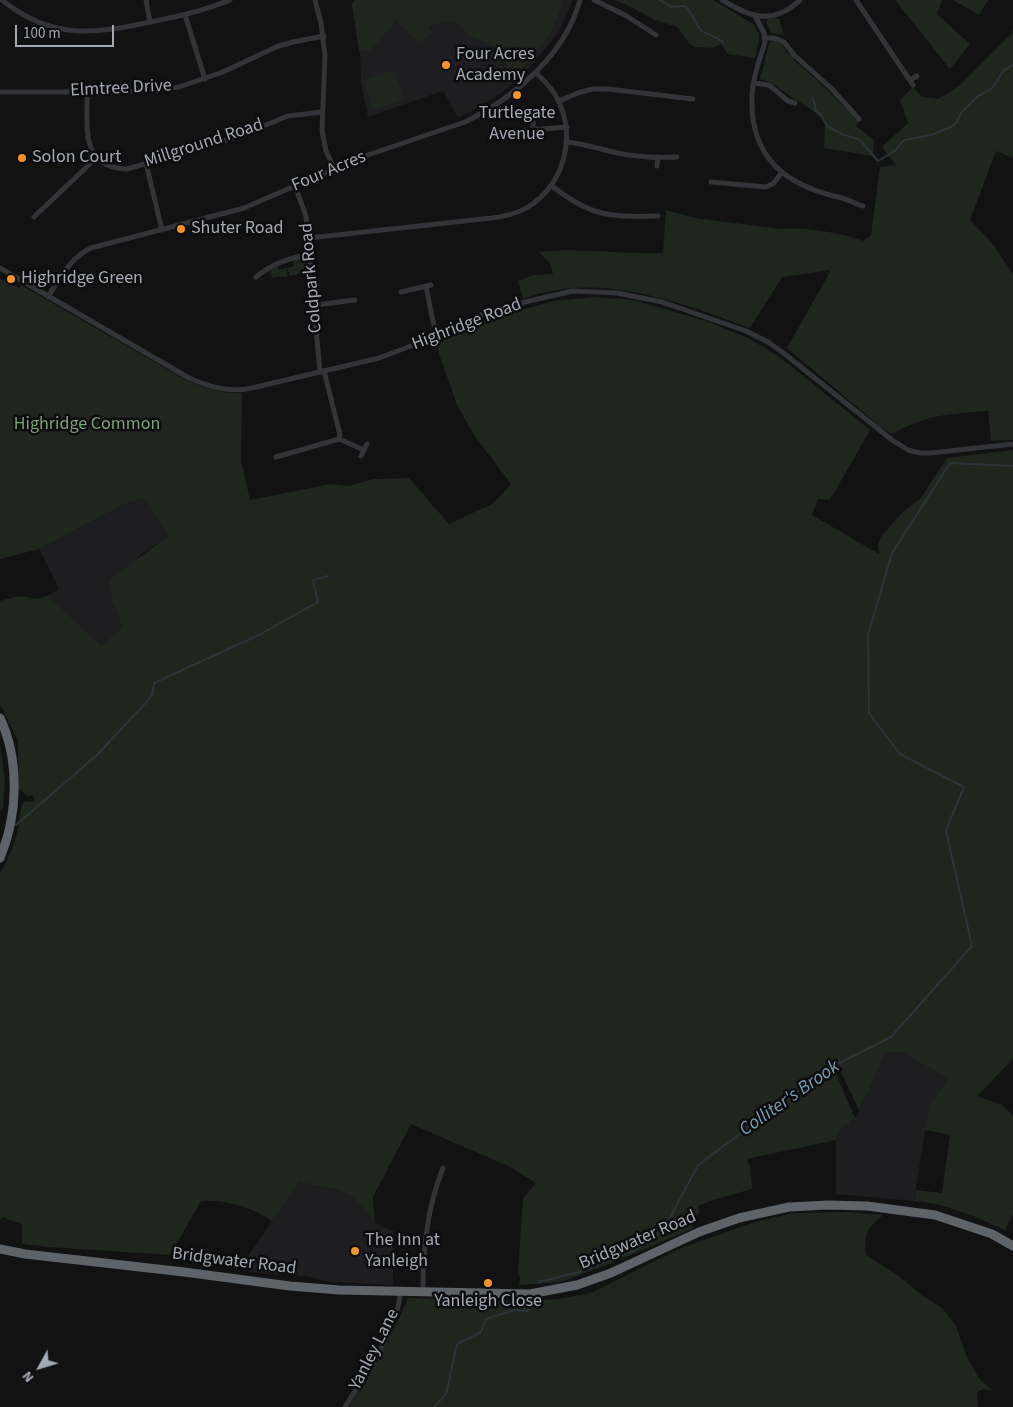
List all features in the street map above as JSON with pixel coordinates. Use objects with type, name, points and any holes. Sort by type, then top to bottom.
[{"type":"highway","points":[[0,718],[11,753],[14,781],[11,821],[0,858]]},
{"type":"highway","name":"Bridgwater Road","points":[[0,1249],[25,1254],[290,1286],[339,1290],[530,1294],[577,1285],[611,1273],[699,1232],[739,1218],[789,1207],[828,1204],[867,1206],[935,1215],[992,1234],[1013,1246]]},
{"type":"street","points":[[2,0],[22,15],[37,22],[72,31],[104,32],[185,15],[230,0]]},
{"type":"street","points":[[146,0],[150,22]]},
{"type":"street","points":[[315,0],[324,36],[326,72],[322,112],[323,141],[334,168]]},
{"type":"street","name":"Four Acres","points":[[48,297],[71,261],[86,250],[244,208],[359,158],[465,122],[501,102],[536,72],[557,46],[578,9],[580,0]]},
{"type":"street","points":[[594,0],[625,15],[656,35]]},
{"type":"street","points":[[722,0],[745,13],[755,16],[769,16],[781,13],[800,0]]},
{"type":"street","points":[[856,0],[912,82],[917,76]]},
{"type":"street","points":[[185,15],[205,79]]},
{"type":"street","points":[[755,16],[765,38],[752,98],[756,134],[763,152],[782,172],[813,190],[863,206]]},
{"type":"street","name":"Elmtree Drive","points":[[0,92],[156,90],[205,79],[276,47],[324,36]]},
{"type":"street","points":[[765,38],[774,38],[784,42],[794,55],[831,88],[860,119]]},
{"type":"street","points":[[309,238],[506,216],[529,206],[552,186],[562,165],[567,142],[567,127],[559,101],[536,72]]},
{"type":"street","points":[[754,83],[769,85],[785,100],[795,103]]},
{"type":"street","points":[[559,101],[592,89],[608,89],[693,99]]},
{"type":"street","points":[[34,217],[96,158],[88,141],[88,92]]},
{"type":"street","name":"Millground Road","points":[[96,158],[104,164],[119,169],[127,169],[234,138],[288,116],[322,112]]},
{"type":"street","points":[[533,114],[533,130]]},
{"type":"street","points":[[516,131],[567,127]]},
{"type":"street","points":[[567,142],[592,146],[616,153],[658,158],[677,157]]},
{"type":"street","points":[[658,158],[658,166]]},
{"type":"street","points":[[146,163],[162,230]]},
{"type":"street","points":[[711,182],[766,187],[774,183],[782,172]]},
{"type":"street","name":"Coldpark Road","points":[[295,186],[306,216],[322,371],[340,435],[339,439]]},
{"type":"street","points":[[552,186],[581,206],[603,214],[625,217],[658,216]]},
{"type":"street","points":[[256,277],[282,261],[310,255]]},
{"type":"street","name":"Highridge Road","points":[[0,268],[189,378],[214,387],[235,391],[379,358],[419,343],[483,314],[573,291],[626,295],[662,302],[746,331],[768,342],[825,385],[877,429],[908,450],[932,453],[1013,444]]},
{"type":"street","points":[[402,292],[429,286],[433,322],[438,334]]},
{"type":"street","points":[[314,306],[355,300]]},
{"type":"street","points":[[276,457],[339,439],[364,450]]},
{"type":"street","points":[[361,456],[367,444]]},
{"type":"street","points":[[423,1292],[424,1243],[435,1189],[443,1168]]},
{"type":"street","name":"Yanley Lane","points":[[345,1407],[392,1324],[400,1306],[400,1292]]},
{"type":"shaded area","name":"Four Acres Academy","points":[[355,0],[573,0],[559,32],[526,72],[500,94],[458,118],[443,91],[368,117],[361,82],[360,53],[352,4]]},
{"type":"shaded area","points":[[145,498],[168,536],[140,555],[113,603],[122,627],[101,646],[48,595],[59,589],[39,549],[127,503]]},
{"type":"shaded area","points":[[884,1052],[903,1052],[948,1078],[929,1106],[914,1201],[836,1194],[836,1140],[838,1132],[843,1125],[854,1120],[875,1078]]},
{"type":"shaded area","points":[[299,1182],[338,1190],[354,1198],[375,1223],[393,1231],[393,1285],[329,1282],[305,1276],[249,1272],[241,1266]]},
{"type":"green space","points":[[355,0],[563,0],[560,11],[544,42],[514,76],[498,51],[491,44],[469,36],[457,22],[442,22],[431,26],[428,28],[432,32],[419,43],[396,20],[369,51],[359,51],[352,4]]},
{"type":"green space","points":[[614,0],[713,0],[753,24],[759,34],[755,58],[728,54],[721,44],[712,48],[695,47],[689,43],[677,27],[655,20]]},
{"type":"green space","points":[[895,0],[942,0],[937,14],[970,44],[950,69]]},
{"type":"green space","points":[[953,0],[988,0],[979,15]]},
{"type":"green space","points":[[777,18],[784,35],[771,33],[766,22],[768,19]]},
{"type":"green space","points":[[1013,27],[1013,158],[996,151],[970,220],[992,243],[1013,274],[1013,440],[991,441],[988,411],[939,416],[916,422],[892,434],[882,428],[787,348],[831,270],[782,277],[750,328],[667,300],[609,289],[580,288],[551,291],[523,299],[518,281],[533,275],[553,274],[550,263],[539,252],[569,250],[663,253],[666,210],[695,218],[782,229],[823,231],[862,241],[871,235],[880,167],[896,165],[882,147],[908,123],[900,100],[913,87],[922,97],[938,99],[959,86],[1012,33]]},
{"type":"green space","points":[[773,40],[781,43],[788,54],[791,54],[795,61],[859,122],[855,125],[874,140],[873,156],[824,148],[825,122],[813,111],[776,86],[760,79],[769,44]]},
{"type":"green space","points":[[394,70],[404,99],[374,110],[363,81]]},
{"type":"green space","points":[[304,258],[306,260],[307,272],[290,276],[287,268],[294,266],[293,260]]},
{"type":"green space","points":[[277,266],[279,270],[286,268],[288,276],[272,278],[270,271]]},
{"type":"green space","name":"Highridge Common","points":[[0,279],[19,288],[21,285],[186,380],[213,390],[227,393],[242,393],[241,460],[250,500],[331,484],[348,486],[374,479],[409,478],[449,524],[494,503],[511,484],[474,435],[457,405],[435,342],[485,320],[554,301],[594,297],[633,300],[706,321],[748,338],[781,358],[870,430],[830,500],[818,499],[812,515],[879,554],[878,544],[882,535],[904,511],[920,499],[947,458],[1013,450],[1013,1059],[977,1096],[1002,1105],[1013,1115],[1013,1214],[1005,1230],[949,1208],[914,1201],[916,1190],[942,1193],[950,1135],[925,1130],[929,1106],[948,1078],[903,1052],[885,1052],[875,1078],[859,1110],[838,1066],[833,1067],[855,1118],[839,1130],[836,1140],[747,1159],[750,1166],[752,1189],[698,1206],[699,1212],[692,1229],[617,1261],[561,1282],[519,1285],[520,1278],[518,1273],[523,1198],[536,1183],[508,1166],[411,1124],[373,1197],[375,1223],[354,1198],[338,1190],[299,1182],[272,1221],[238,1205],[220,1201],[201,1201],[170,1255],[22,1244],[22,1224],[2,1217],[0,1220],[0,874],[15,841],[22,805],[24,802],[35,801],[33,795],[27,796],[19,789],[18,741],[0,704],[0,601],[18,596],[38,599],[48,595],[101,646],[122,627],[113,603],[109,580],[168,536],[145,498],[127,503],[39,549],[0,559]]},
{"type":"green space","points":[[0,745],[5,780],[3,808],[0,811]]},
{"type":"green space","points":[[848,1212],[883,1215],[873,1224],[866,1236],[866,1255],[899,1276],[923,1296],[942,1308],[955,1324],[967,1357],[980,1380],[994,1391],[983,1389],[977,1392],[978,1407],[349,1407],[388,1340],[408,1298],[527,1301],[557,1299],[591,1293],[681,1248],[755,1222],[793,1213]]},
{"type":"waterway","points":[[660,0],[671,7],[685,6],[701,30],[723,42]]},
{"type":"waterway","points":[[813,98],[816,111],[821,115],[827,126],[842,134],[860,140],[878,161],[896,150],[905,140],[931,135],[951,127],[957,122],[961,113],[977,97],[992,88],[1004,70],[1013,65]]},
{"type":"waterway","name":"Colliter's Brook","points":[[539,1282],[579,1272],[635,1250],[663,1231],[698,1165],[829,1068],[891,1037],[972,946],[946,830],[964,787],[900,754],[869,713],[868,635],[892,553],[950,463],[1013,466]]},
{"type":"waterway","points":[[16,825],[98,754],[152,696],[154,683],[259,635],[318,602],[313,580],[328,576]]},
{"type":"waterway","name":"Colliter's Brook","points":[[434,1407],[446,1394],[457,1344],[481,1332],[486,1319],[514,1310],[527,1311],[536,1304]]},
{"type":"place","name":"Four Acres Academy","points":[[446,65]]},
{"type":"place","name":"Turtlegate Avenue","points":[[517,95]]},
{"type":"place","name":"Solon Court","points":[[22,158]]},
{"type":"place","name":"Shuter Road","points":[[181,229]]},
{"type":"place","name":"Highridge Green","points":[[11,279]]},
{"type":"place","name":"The Inn at Yanleigh","points":[[355,1251]]},
{"type":"place","name":"Yanleigh Close","points":[[488,1283]]}]
